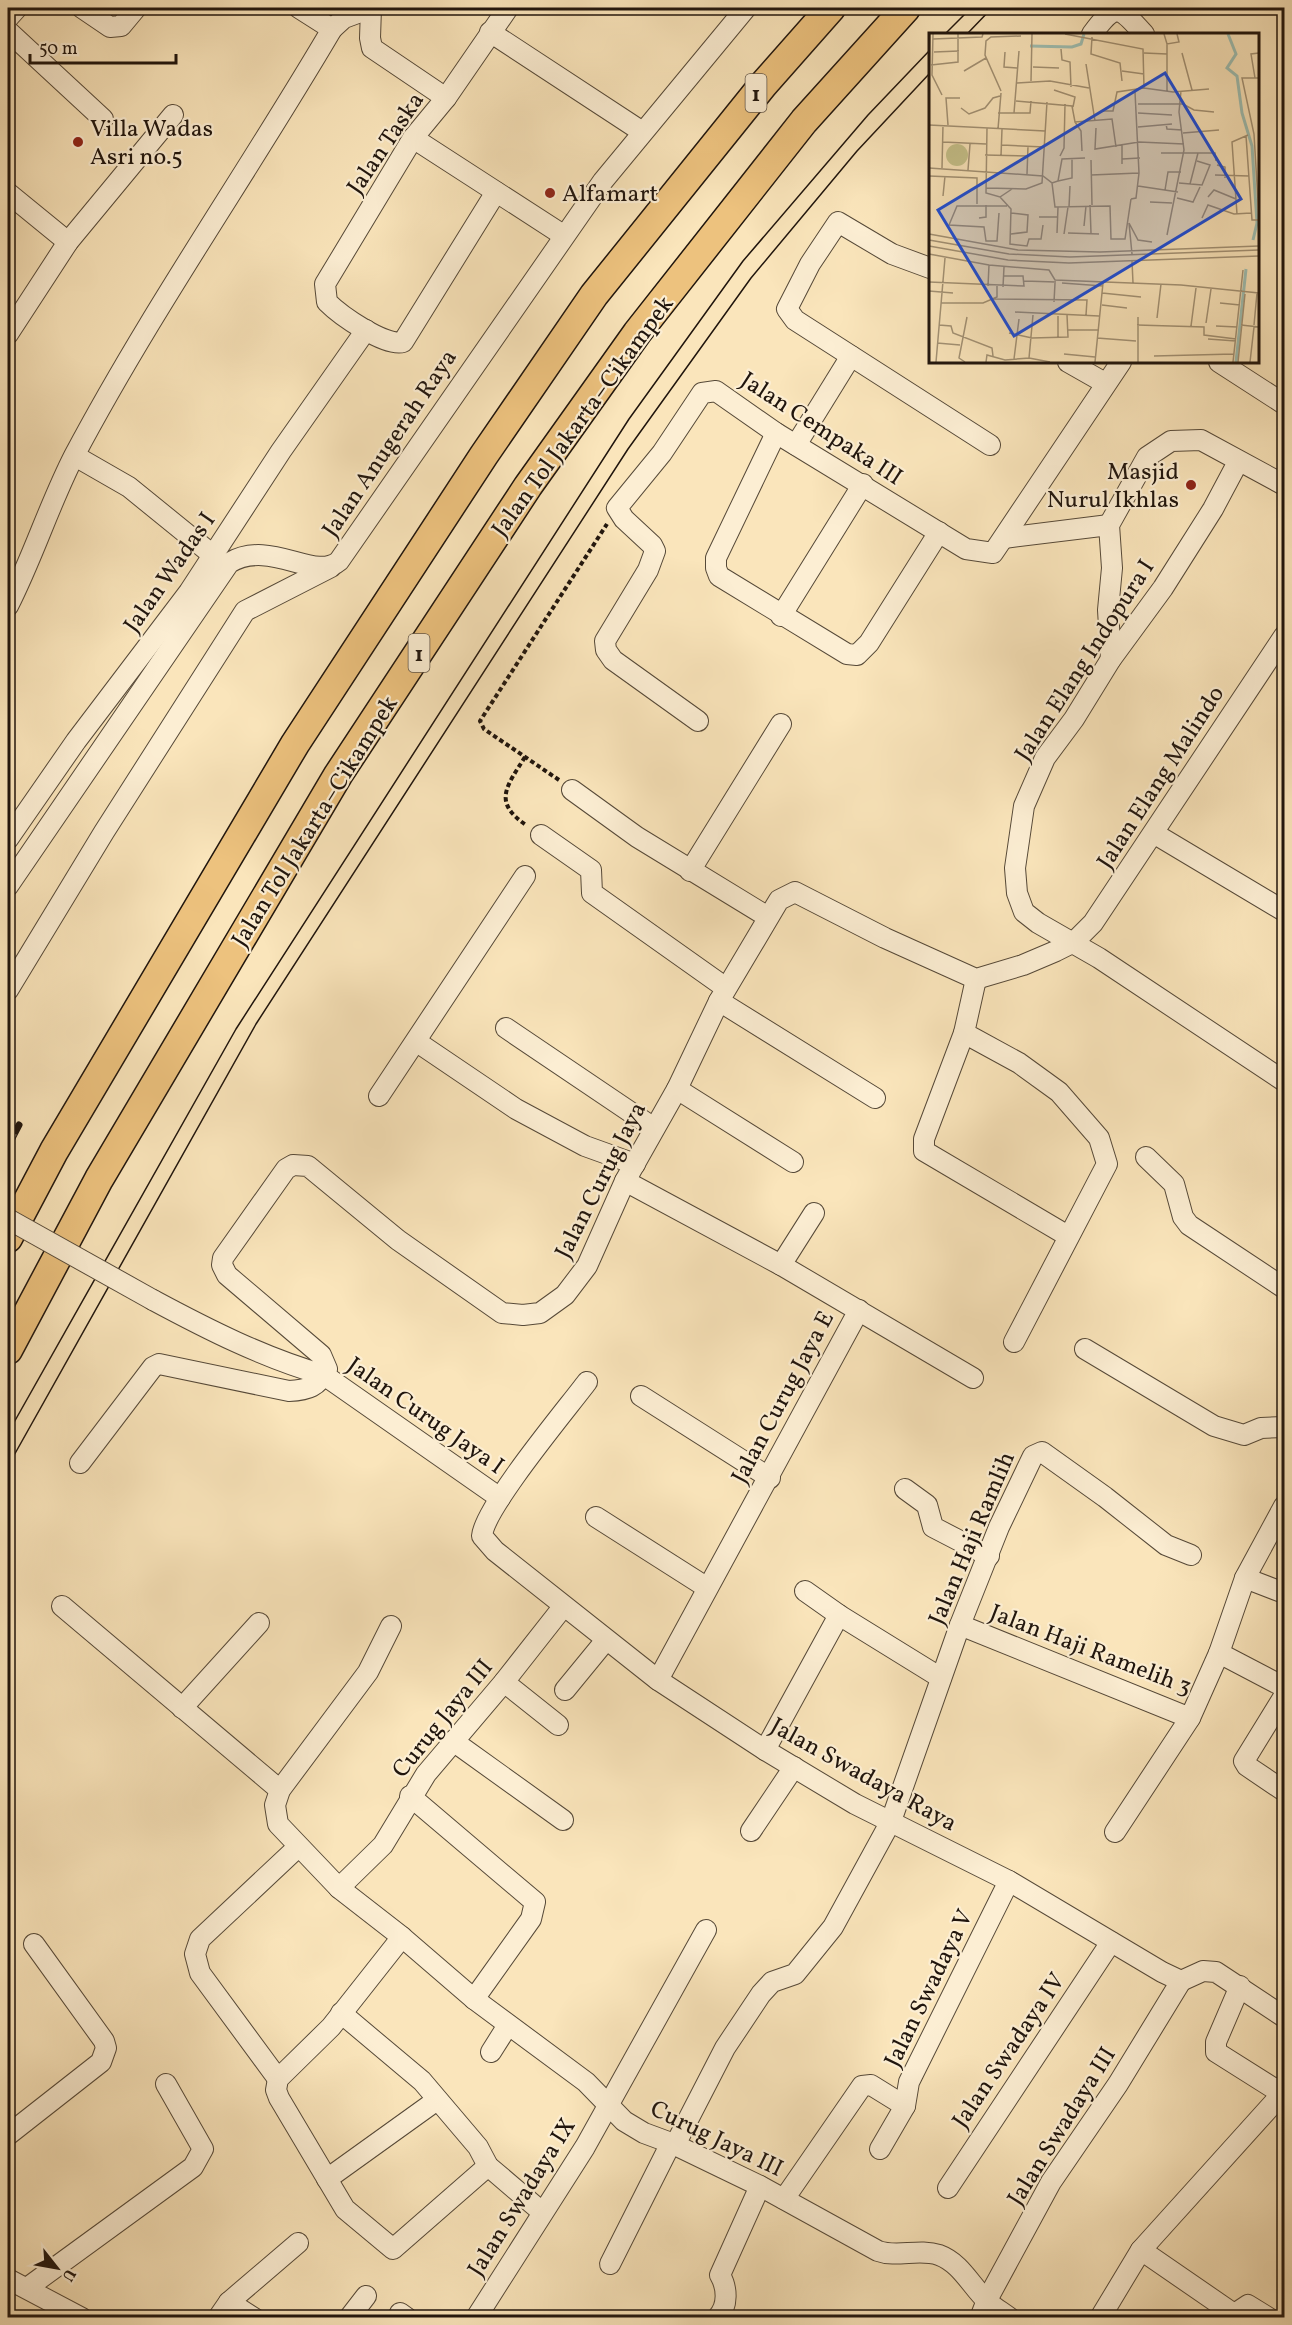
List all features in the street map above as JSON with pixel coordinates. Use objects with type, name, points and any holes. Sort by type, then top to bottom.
[{"type":"highway","name":"1","points":[[8,1238],[54,1151],[295,744],[484,455],[594,295],[763,85],[831,8]]},
{"type":"highway","name":"Jalan Tol Jakarta–Cikampek","points":[[8,1350],[99,1179],[338,775],[528,486],[637,333],[804,121],[906,8]]},
{"type":"street","points":[[8,18],[17,8]]},
{"type":"street","points":[[82,8],[110,27],[121,26],[136,8]]},
{"type":"street","points":[[299,8],[342,18],[371,8],[372,48],[446,98]]},
{"type":"street","name":"Jalan Taska","points":[[366,330],[327,302],[325,284],[413,138],[446,98],[508,8]]},
{"type":"street","name":"Jalan Anugerah Raya","points":[[8,886],[229,563],[241,555],[256,553],[288,559],[321,569],[331,567],[339,561],[563,236],[641,131],[746,8]]},
{"type":"street","points":[[1093,33],[1110,12],[1116,10],[1124,11],[1143,33]]},
{"type":"street","points":[[8,606],[30,563],[75,456],[132,354],[342,18]]},
{"type":"street","points":[[8,31],[103,119]]},
{"type":"street","points":[[490,32],[641,131]]},
{"type":"street","points":[[8,334],[68,242],[173,115]]},
{"type":"street","points":[[413,138],[563,236]]},
{"type":"street","points":[[366,330],[396,343],[407,339],[496,192]]},
{"type":"street","points":[[8,193],[68,242]]},
{"type":"street","points":[[929,268],[892,254],[838,222],[810,264],[787,309],[795,320],[990,445]]},
{"type":"street","name":"Jalan Wadas I","points":[[8,839],[214,556],[281,451],[366,330]]},
{"type":"street","points":[[796,445],[851,356]]},
{"type":"street","points":[[1070,363],[1105,383]]},
{"type":"street","points":[[1004,538],[1120,363]]},
{"type":"street","points":[[1221,363],[1284,404]]},
{"type":"street","name":"Jalan Cempaka III","points":[[617,508],[662,453],[699,396],[707,391],[716,391],[776,433],[966,549],[980,553],[993,553],[1004,538],[1109,525]]},
{"type":"street","points":[[776,433],[716,558],[716,568],[719,576],[781,616],[847,654],[857,655],[869,644],[939,532]]},
{"type":"street","points":[[1111,659],[1108,610],[1112,568],[1109,525],[1147,457],[1171,441],[1201,440],[1284,485]]},
{"type":"street","points":[[75,456],[129,487],[214,556]]},
{"type":"street","name":"Jalan Elang Indopura I","points":[[1238,462],[1213,509],[1163,588],[1111,659],[1074,719],[1045,758],[1024,806],[1015,868],[1020,904],[1038,923],[1074,942],[1284,1081]]},
{"type":"street","points":[[781,616],[862,484]]},
{"type":"street","points":[[617,508],[624,519],[652,545],[655,551],[648,570],[605,641],[606,650],[614,660],[698,721]]},
{"type":"street","points":[[8,990],[104,832],[245,611],[331,567]]},
{"type":"street","name":"Jalan Elang Malindo","points":[[1074,942],[1093,923],[1155,834],[1214,739],[1284,636]]},
{"type":"street","points":[[690,871],[781,724]]},
{"type":"street","points":[[572,790],[637,837],[768,917]]},
{"type":"street","points":[[1155,834],[1284,911]]},
{"type":"street","points":[[541,835],[591,870],[592,893],[723,995],[875,1098]]},
{"type":"street","points":[[379,1096],[417,1042],[525,876]]},
{"type":"street","name":"Jalan Curug Jaya","points":[[324,1375],[327,1369],[321,1355],[227,1275],[222,1265],[223,1257],[286,1169],[293,1165],[308,1166],[398,1240],[502,1313],[524,1315],[540,1313],[565,1295],[582,1273],[630,1172],[677,1089],[723,995],[779,900],[795,892],[885,938],[976,979]]},
{"type":"street","points":[[1068,1236],[924,1151],[924,1139],[964,1033],[976,979],[1023,965],[1074,942]]},
{"type":"street","points":[[506,1028],[654,1128]]},
{"type":"street","points":[[964,1033],[1019,1063],[1059,1092],[1099,1138],[1107,1164],[1014,1342]]},
{"type":"street","name":"Jalan Curug Jaya E","points":[[417,1042],[516,1109],[630,1172],[859,1310],[770,1478],[706,1587],[658,1680]]},
{"type":"street","points":[[677,1089],[793,1162]]},
{"type":"street","points":[[1146,1157],[1174,1184],[1183,1217],[1189,1225],[1284,1288]]},
{"type":"street","points":[[781,1265],[814,1213]]},
{"type":"street","name":"Jalan Curug Jaya I","points":[[8,1220],[206,1329],[296,1367],[324,1375],[500,1498]]},
{"type":"street","points":[[859,1310],[973,1378]]},
{"type":"street","points":[[1085,1349],[1214,1426],[1244,1435],[1261,1428],[1284,1427]]},
{"type":"street","points":[[80,1463],[153,1367],[159,1364],[289,1391],[305,1390],[317,1385],[324,1375]]},
{"type":"street","points":[[500,1498],[587,1382]]},
{"type":"street","points":[[641,1396],[770,1478]]},
{"type":"street","name":"Jalan Haji Ramlih","points":[[610,2264],[725,2048],[760,1994],[772,1982],[795,1974],[833,1927],[891,1821],[960,1625],[999,1527],[1037,1452],[1042,1452],[1105,1497],[1166,1545],[1191,1555]]},
{"type":"street","points":[[905,1490],[927,1505],[933,1527],[989,1556]]},
{"type":"street","name":"Jalan Swadaya Raya","points":[[500,1498],[482,1536],[495,1551],[658,1680],[765,1750],[855,1804],[1009,1881],[1181,1981]]},
{"type":"street","name":"Jalan Haji Ramelih 3","points":[[960,1625],[1190,1718],[1219,1653],[1245,1578],[1284,1506]]},
{"type":"street","points":[[596,1518],[706,1587]]},
{"type":"street","points":[[1245,1578],[1284,1593]]},
{"type":"street","points":[[805,1591],[838,1615],[941,1678]]},
{"type":"street","points":[[62,1606],[280,1790],[368,1672],[391,1626]]},
{"type":"street","name":"Curug Jaya III","points":[[339,1888],[383,1845],[410,1796],[563,1607]]},
{"type":"street","points":[[765,1750],[838,1615]]},
{"type":"street","points":[[182,1708],[259,1623]]},
{"type":"street","points":[[565,1690],[606,1640]]},
{"type":"street","points":[[1219,1653],[1284,1687]]},
{"type":"street","points":[[504,1682],[558,1725]]},
{"type":"street","points":[[1284,1696],[1244,1761],[1247,1766],[1284,1791]]},
{"type":"street","points":[[1115,1832],[1190,1718]]},
{"type":"street","points":[[453,1741],[563,1820]]},
{"type":"street","points":[[751,1831],[794,1767]]},
{"type":"street","name":"Curug Jaya III","points":[[280,1790],[274,1805],[275,1815],[282,1829],[339,1888],[402,1937],[474,1999],[586,2082],[624,2121],[644,2133],[673,2144],[760,2186],[887,2254],[922,2252],[939,2255],[964,2273],[983,2309],[1010,2318]]},
{"type":"street","points":[[410,1796],[535,1902],[531,1919],[474,1999]]},
{"type":"street","points":[[278,2079],[200,1973],[195,1954],[200,1939],[298,1847]]},
{"type":"street","name":"Jalan Swadaya V","points":[[880,2149],[905,2106],[909,2082],[1009,1881]]},
{"type":"street","name":"Jalan Swadaya IX","points":[[476,2318],[585,2147],[706,1930]]},
{"type":"street","points":[[402,1937],[331,2028],[278,2079],[276,2090],[279,2098],[345,2210],[393,2249],[488,2166]]},
{"type":"street","name":"Jalan Swadaya IV","points":[[948,2188],[1111,1942]]},
{"type":"street","points":[[8,2135],[101,2062],[106,2048],[104,2041],[34,1944]]},
{"type":"street","points":[[1181,1981],[1209,1970],[1240,1986],[1284,2017]]},
{"type":"street","name":"Jalan Swadaya III","points":[[983,2309],[1051,2182],[1118,2084],[1181,1981]]},
{"type":"street","points":[[1100,2318],[1141,2250],[1282,2094],[1216,2052],[1216,2042],[1240,1986]]},
{"type":"street","points":[[341,2013],[422,2081],[478,2147],[488,2166],[542,2212]]},
{"type":"street","points":[[491,2052],[508,2025]]},
{"type":"street","points":[[27,2288],[193,2167],[203,2148],[166,2084]]},
{"type":"street","points":[[784,2199],[862,2086],[871,2085],[905,2106]]},
{"type":"street","points":[[327,2179],[436,2100]]},
{"type":"street","points":[[717,2318],[725,2301],[725,2284],[720,2275],[760,2186]]},
{"type":"street","points":[[224,2310],[298,2243]]},
{"type":"street","points":[[1141,2250],[1231,2312],[1236,2313],[1248,2306],[1269,2318]]},
{"type":"street","points":[[8,2279],[82,2318]]},
{"type":"street","points":[[349,2318],[366,2296]]},
{"type":"street","points":[[224,2310],[254,2318]]},
{"type":"path","points":[[572,790],[484,729],[480,721],[617,508]]},
{"type":"path","points":[[525,757],[506,792],[504,802],[512,815],[541,835]]},
{"type":"tram line","points":[[946,33],[971,8]]},
{"type":"tram line","points":[[968,33],[992,8]]},
{"type":"tram line","points":[[8,1433],[236,1029],[629,419],[743,261],[868,115],[929,51]]},
{"type":"tram line","points":[[8,1466],[256,1024],[628,449],[751,278],[857,151],[929,74]]},
{"type":"railway","points":[[8,1146],[19,1125]]},
{"type":"place","name":"Villa Wadas Asri no.5","points":[[78,142]]},
{"type":"place","name":"Alfamart","points":[[550,193]]},
{"type":"place","name":"Masjid Nurul Ikhlas","points":[[1191,485]]}]
